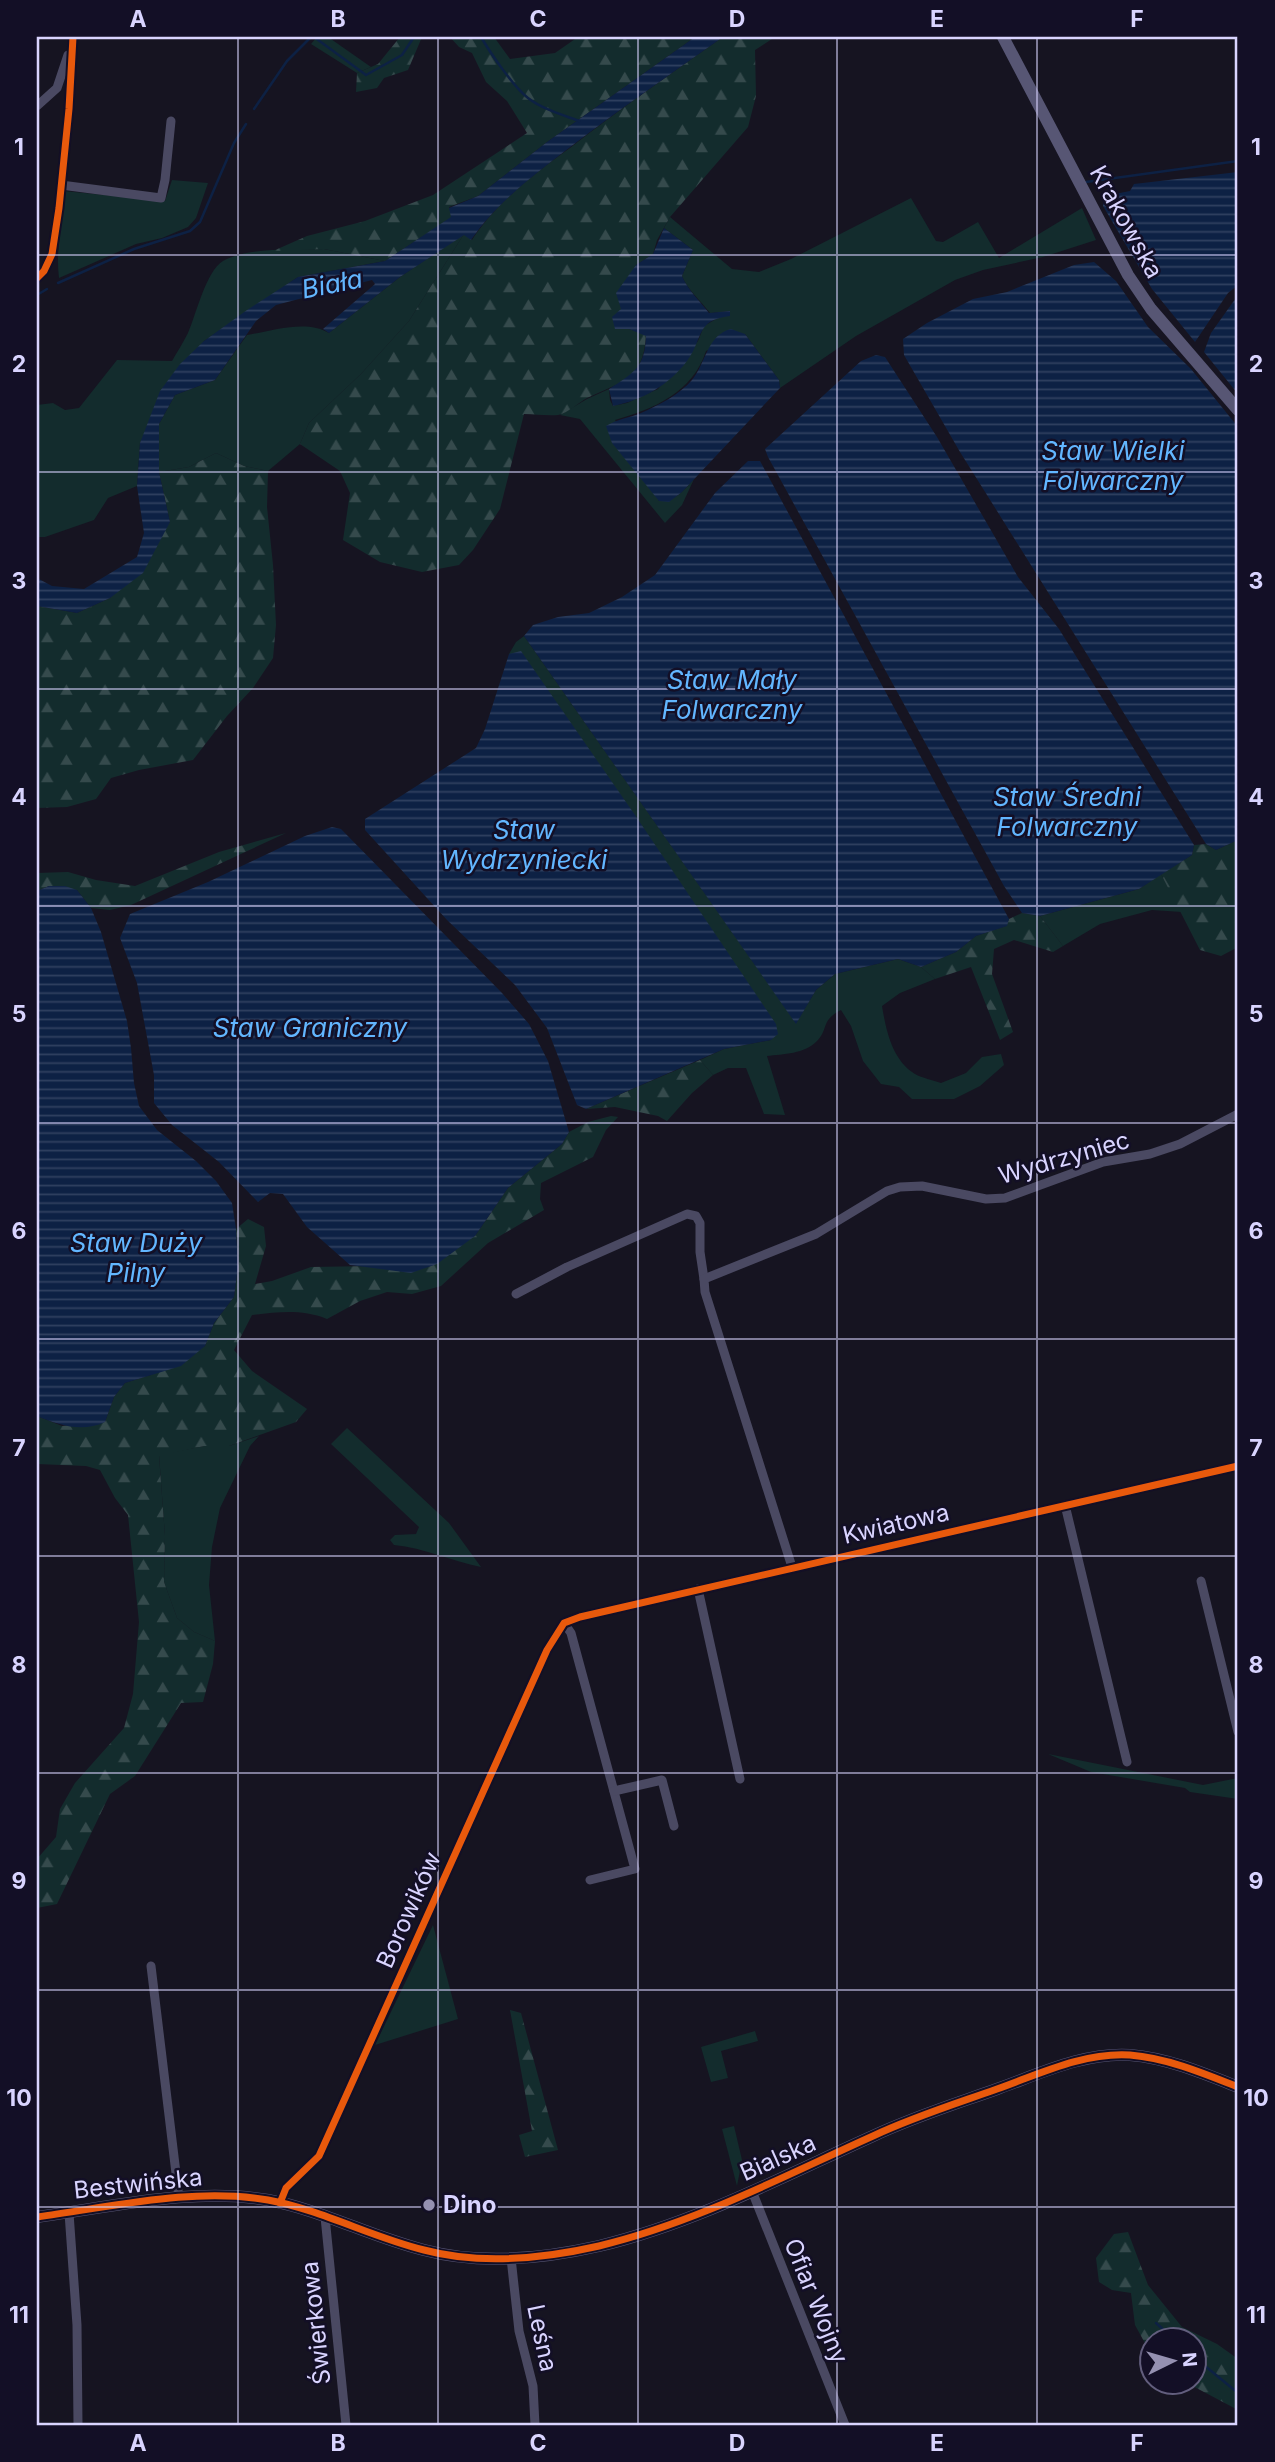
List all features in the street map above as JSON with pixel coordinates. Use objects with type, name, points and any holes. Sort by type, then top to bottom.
[{"type":"street","name":"Krakowska","points":[[1003,37],[1128,275],[1151,309],[1238,410]]},
{"type":"street","points":[[37,106],[57,88],[72,40]]},
{"type":"street","points":[[37,278],[44,271],[52,254],[69,109],[72,40]]},
{"type":"street","points":[[61,185],[161,198],[171,121]]},
{"type":"street","name":"Wydrzyniec","points":[[704,1279],[816,1234],[887,1191],[922,1186],[986,1199],[1005,1198],[1102,1162],[1150,1154],[1180,1144],[1238,1114]]},
{"type":"street","points":[[516,1294],[567,1267],[687,1214],[696,1216],[700,1223],[705,1292],[792,1567]]},
{"type":"street","name":"Kwiatowa","points":[[564,1623],[792,1567],[1238,1466]]},
{"type":"street","points":[[1065,1505],[1127,1762]]},
{"type":"street","points":[[1200,1581],[1238,1732]]},
{"type":"street","points":[[698,1589],[740,1779]]},
{"type":"street","points":[[564,1623],[571,1633],[635,1869],[590,1880]]},
{"type":"street","name":"Borowików","points":[[280,2203],[286,2188],[319,2156],[547,1650],[564,1623]]},
{"type":"street","points":[[614,1791],[662,1780],[674,1826]]},
{"type":"street","points":[[151,1966],[179,2198]]},
{"type":"street","name":"Bialska","points":[[325,2217],[422,2250],[467,2258],[511,2258],[600,2245],[675,2222],[752,2191],[892,2127],[1075,2061],[1129,2055],[1152,2058],[1238,2087]]},
{"type":"street","name":"Ofiar Wojny","points":[[752,2191],[845,2425]]},
{"type":"street","name":"Bestwińska","points":[[37,2217],[179,2198],[235,2197],[280,2203],[325,2217]]},
{"type":"street","points":[[69,2213],[76,2325],[78,2425]]},
{"type":"street","name":"Świerkowa","points":[[325,2217],[346,2425]]},
{"type":"street","name":"Leśna","points":[[511,2258],[515,2306],[533,2386],[535,2425]]},
{"type":"green space","points":[[317,37],[328,37],[371,67],[357,73],[311,44]]},
{"type":"green space","points":[[400,37],[422,37],[408,70],[384,78],[377,88],[356,92],[357,73],[378,64]]},
{"type":"green space","points":[[450,37],[494,37],[510,59],[555,53],[578,37],[695,37],[547,142],[478,196],[449,207],[452,217],[385,261],[324,249],[273,251],[307,236],[365,221],[433,195],[527,133],[507,101],[486,82],[472,53],[459,47]]},
{"type":"green space","points":[[723,37],[775,37],[755,50],[756,96],[748,127],[670,217],[657,240],[653,254],[636,265],[629,329],[646,335],[641,361],[635,370],[620,383],[587,398],[562,414],[524,414],[500,509],[473,550],[459,565],[422,572],[380,562],[343,540],[350,493],[340,471],[300,444],[309,423],[361,374],[409,321],[464,234],[472,240],[504,201],[530,179],[627,105]]},
{"type":"green space","points":[[172,180],[208,183],[196,218],[188,227],[162,238],[136,244],[59,278],[58,255],[64,191],[165,201]]},
{"type":"green space","points":[[911,198],[936,241],[943,242],[978,222],[999,258],[1082,208],[1096,240],[955,280],[856,336],[780,388],[779,380],[745,334],[706,351],[692,378],[682,388],[658,404],[615,420],[659,501],[674,497],[694,479],[682,505],[665,523],[580,419],[560,415],[609,389],[613,406],[627,403],[658,389],[698,341],[704,326],[730,311],[710,313],[687,285],[682,276],[693,250],[664,228],[670,217],[732,269],[759,272],[791,259]]},
{"type":"green space","points":[[464,234],[409,321],[361,374],[309,423],[300,444],[268,471],[244,466],[216,453],[189,467],[159,472],[159,424],[175,395],[215,380],[247,335],[300,326],[329,333],[400,277]]},
{"type":"green space","points":[[324,249],[385,261],[298,277],[204,341],[140,443],[137,486],[108,498],[94,520],[45,537],[37,537],[37,405],[53,403],[65,410],[79,408],[117,360],[172,361],[188,333],[211,274],[223,261],[258,251]]},
{"type":"green space","points":[[216,453],[244,466],[268,471],[267,507],[276,625],[273,658],[253,688],[193,760],[111,778],[96,799],[67,807],[37,808],[37,606],[77,613],[110,598],[170,522],[159,472],[189,467]]},
{"type":"green space","points":[[524,636],[796,1023],[816,990],[835,974],[898,959],[921,967],[935,979],[900,993],[882,1006],[891,1044],[907,1068],[941,1083],[966,1073],[982,1057],[1001,1054],[1004,1065],[980,1086],[954,1099],[912,1099],[899,1087],[881,1084],[863,1061],[851,1026],[841,1010],[827,1021],[821,1037],[806,1049],[767,1056],[785,1115],[764,1114],[746,1068],[728,1068],[713,1075],[700,1060],[724,1049],[771,1040],[509,654],[516,642]]},
{"type":"green space","points":[[286,833],[131,905],[110,910],[91,908],[77,890],[49,886],[37,891],[37,873],[68,872],[96,880],[135,886],[219,852]]},
{"type":"green space","points":[[1238,840],[1238,947],[1221,956],[1200,950],[1161,874],[1192,855],[1194,845],[1206,844],[1216,850]]},
{"type":"green space","points":[[1161,874],[1182,912],[1152,910],[1100,924],[1063,946],[1040,916],[1139,889]]},
{"type":"green space","points":[[1022,913],[1040,916],[1063,946],[1053,952],[1014,940],[994,949],[992,974],[1013,1032],[1000,1040],[971,967],[935,979],[921,967],[956,952],[976,936],[1006,926],[1009,919]]},
{"type":"green space","points":[[700,1060],[713,1075],[692,1093],[667,1121],[658,1116],[615,1107],[586,1109]]},
{"type":"green space","points":[[611,1116],[618,1117],[606,1130],[593,1157],[541,1183],[540,1199],[544,1210],[488,1243],[441,1286],[412,1294],[387,1292],[360,1301],[327,1319],[281,1312],[252,1315],[234,1350],[252,1371],[307,1409],[296,1422],[229,1446],[204,1446],[159,1456],[165,1536],[164,1582],[177,1618],[194,1632],[215,1641],[213,1664],[203,1702],[181,1703],[135,1776],[110,1794],[57,1904],[37,1908],[37,1859],[56,1837],[60,1809],[75,1783],[124,1728],[133,1694],[139,1622],[128,1515],[100,1470],[86,1466],[37,1464],[37,1416],[62,1426],[105,1422],[114,1397],[125,1383],[151,1375],[205,1346],[214,1323],[234,1297],[238,1267],[236,1229],[248,1219],[264,1227],[266,1246],[255,1284],[311,1267],[372,1266],[475,1236],[508,1188],[562,1144],[569,1132],[588,1122]]},
{"type":"green space","points":[[347,1428],[449,1523],[481,1567],[394,1545],[390,1540],[395,1535],[416,1534],[419,1527],[331,1444]]},
{"type":"green space","points":[[259,1436],[250,1446],[220,1508],[212,1547],[209,1585],[215,1641],[194,1632],[177,1618],[164,1582],[165,1536],[159,1455],[204,1446],[229,1446]]},
{"type":"green space","points":[[1048,1754],[1203,1785],[1238,1778],[1238,1799],[1091,1772]]},
{"type":"green space","points":[[433,1925],[458,2019],[375,2045]]},
{"type":"green space","points":[[510,2010],[521,2013],[558,2150],[525,2157],[519,2135],[532,2131]]},
{"type":"green space","points":[[755,2031],[758,2041],[721,2051],[728,2078],[711,2082],[701,2047]]},
{"type":"green space","points":[[734,2126],[742,2160],[737,2186],[722,2129]]},
{"type":"green space","points":[[1128,2232],[1148,2285],[1181,2326],[1138,2326],[1138,2330],[1131,2293],[1112,2290],[1099,2282],[1096,2258],[1114,2234]]},
{"type":"green space","points":[[1208,2340],[1238,2359],[1238,2410],[1208,2394]]},
{"type":"water","name":"Biała","points":[[695,37],[723,37],[607,119],[529,179],[492,214],[471,240],[464,235],[400,277],[329,333],[323,329],[375,284],[372,280],[276,305],[256,321],[215,380],[175,395],[159,424],[159,472],[170,522],[143,573],[110,598],[77,613],[37,606],[37,578],[52,586],[84,589],[137,557],[144,533],[137,486],[140,443],[160,391],[180,364],[204,341],[298,277],[385,261],[451,217],[449,208],[478,196],[547,142]]},
{"type":"water","points":[[1238,172],[1238,285],[1228,293],[1195,342],[1152,289],[1103,206],[1105,196],[1130,191],[1134,184]]},
{"type":"water","points":[[664,228],[693,250],[682,276],[690,290],[709,313],[730,311],[730,316],[711,321],[705,326],[687,361],[664,384],[635,400],[613,406],[609,389],[636,368],[643,355],[646,336],[629,329],[615,329],[612,317],[621,309],[616,293],[636,265],[653,254]]},
{"type":"water","name":"Staw Wielki Folwarczny","points":[[1094,262],[1116,281],[1148,327],[1191,369],[1238,427],[1238,840],[1216,850],[1206,844],[960,452],[904,355],[903,339],[973,299],[1007,292],[1074,265]]},
{"type":"water","points":[[1238,295],[1238,394],[1204,352],[1211,333]]},
{"type":"water","points":[[731,329],[745,334],[779,380],[780,388],[682,492],[669,502],[659,501],[612,443],[606,426],[648,410],[681,390],[697,373],[712,343],[723,332]]},
{"type":"water","name":"Staw Średni Folwarczny","points":[[876,355],[885,357],[937,437],[1018,577],[1059,629],[1194,845],[1192,855],[1139,889],[1040,916],[1022,913],[1004,886],[768,457],[765,449],[861,361]]},
{"type":"water","name":"Staw Mały Folwarczny","points":[[748,461],[760,461],[1009,919],[1007,926],[976,936],[956,952],[921,967],[898,959],[835,974],[816,990],[796,1024],[524,636],[533,625],[558,617],[589,613],[622,597],[655,575],[715,493]]},
{"type":"water","name":"Staw Wydrzyniecki","points":[[521,651],[776,1024],[778,1034],[771,1040],[724,1049],[586,1109],[577,1105],[547,1028],[515,985],[447,920],[365,830],[365,819],[476,748],[485,729],[509,654]]},
{"type":"water","name":"Staw Graniczny","points":[[332,827],[341,829],[529,1024],[548,1061],[569,1132],[562,1144],[508,1188],[475,1236],[437,1264],[411,1273],[350,1265],[307,1227],[283,1194],[270,1193],[258,1202],[219,1162],[172,1125],[154,1103],[154,1075],[137,983],[120,938],[130,914],[208,882],[305,836]]},
{"type":"water","name":"Staw Duży Pilny","points":[[49,886],[65,886],[77,890],[91,908],[101,932],[127,1021],[139,1106],[157,1130],[216,1181],[232,1203],[236,1229],[238,1267],[234,1297],[214,1323],[205,1346],[181,1366],[125,1383],[114,1397],[105,1422],[88,1427],[62,1425],[37,1416],[37,891]]},
{"type":"waterway","points":[[254,109],[287,61],[311,37]]},
{"type":"waterway","points":[[314,37],[366,75],[402,55],[414,37]]},
{"type":"waterway","points":[[481,37],[522,93],[546,109],[579,121]]},
{"type":"waterway","points":[[58,283],[134,249],[190,231],[200,222],[234,143],[246,124]]},
{"type":"waterway","points":[[1086,182],[1238,161]]},
{"type":"waterway","points":[[37,295],[47,289]]},
{"type":"waterway","points":[[1156,2323],[1159,2326]]},
{"type":"waterway","points":[[1208,2368],[1238,2393]]},
{"type":"cycle path","points":[[37,278],[44,271],[52,254],[59,208],[73,37]]},
{"type":"cycle path","points":[[280,2203],[286,2188],[319,2156],[547,1650],[564,1623],[580,1617],[1238,1466]]},
{"type":"cycle path","points":[[37,2217],[182,2197],[240,2197],[288,2204],[404,2245],[445,2255],[489,2259],[533,2257],[599,2246],[670,2225],[903,2123],[1079,2060],[1113,2055],[1158,2059],[1238,2087]]},
{"type":"place","name":"Dino","points":[[429,2205]]}]
